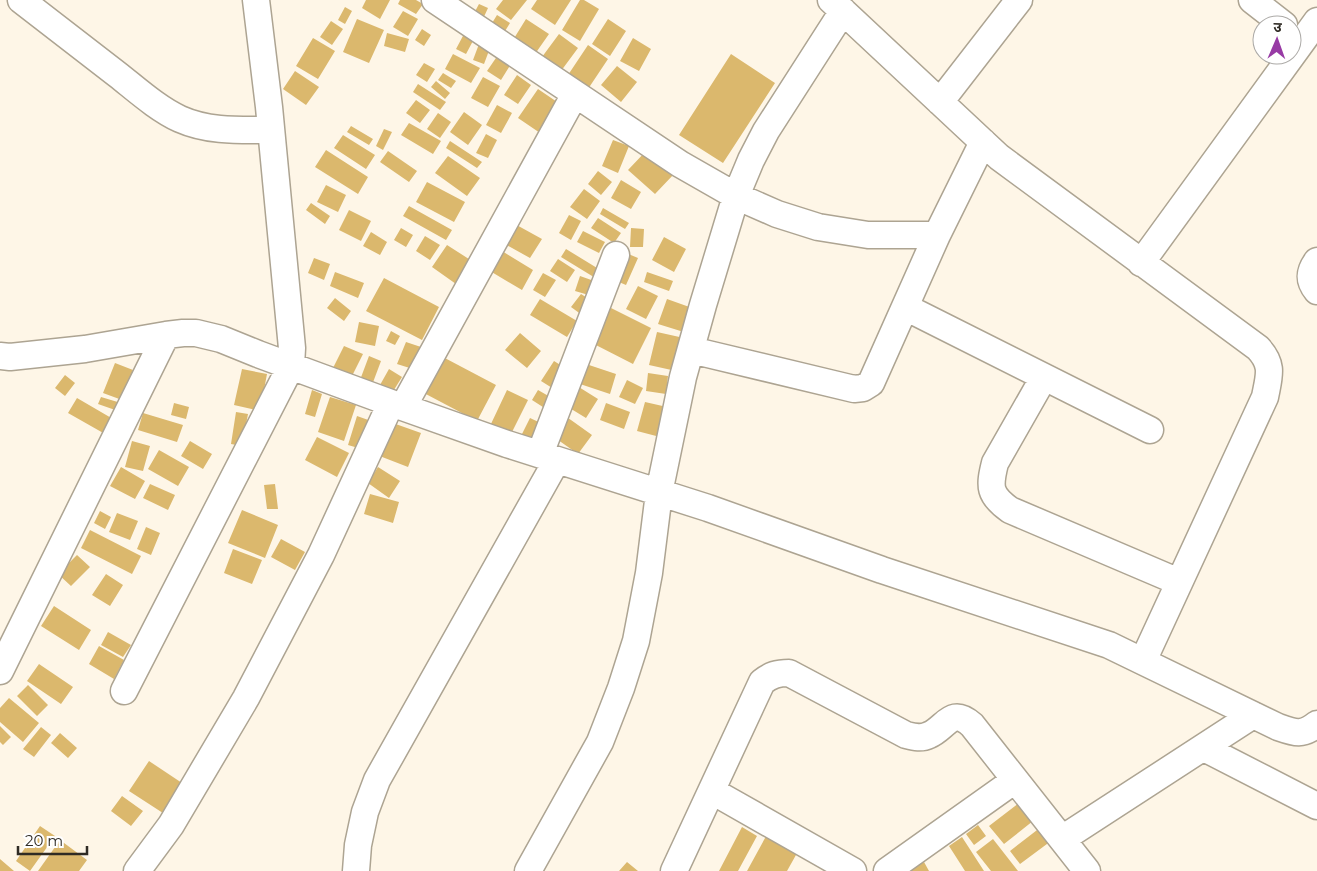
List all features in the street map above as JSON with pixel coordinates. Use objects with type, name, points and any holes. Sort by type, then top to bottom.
[{"type":"street","points":[[21,0],[135,89],[180,119],[225,130],[271,130]]},
{"type":"street","points":[[124,691],[291,366],[292,348],[271,130],[256,0]]},
{"type":"street","points":[[434,0],[680,164],[736,196],[777,214],[818,227],[868,235],[937,235]]},
{"type":"street","points":[[940,102],[1019,0]]},
{"type":"street","points":[[1252,0],[1276,15]]},
{"type":"street","points":[[528,871],[600,742],[621,688],[636,641],[649,573],[659,493],[681,386],[736,196],[766,131],[837,5],[999,157],[1258,348],[1266,356],[1269,366],[1265,397],[1143,661]]},
{"type":"street","points":[[1141,263],[1275,65]]},
{"type":"street","points":[[137,871],[171,825],[246,698],[397,405],[575,94]]},
{"type":"street","points":[[690,350],[854,389],[862,388],[870,383],[937,235],[983,142]]},
{"type":"street","points":[[356,871],[358,845],[365,812],[377,780],[548,457],[616,255]]},
{"type":"street","points":[[1317,261],[1311,269],[1310,280],[1317,291]]},
{"type":"street","points":[[905,307],[1150,430]]},
{"type":"street","points":[[0,356],[85,349],[166,335],[196,333],[207,335],[397,405],[548,457],[708,508],[882,570],[1109,645],[1294,733],[1309,731],[1317,724]]},
{"type":"street","points":[[0,671],[166,335]]},
{"type":"street","points":[[1044,376],[995,463],[992,474],[994,496],[1010,510],[1180,582]]},
{"type":"street","points":[[674,871],[762,682],[769,676],[789,673],[906,735],[918,738],[930,735],[945,722],[953,718],[966,719],[1087,871]]},
{"type":"street","points":[[1062,839],[1253,715]]},
{"type":"street","points":[[1204,748],[1317,806]]},
{"type":"street","points":[[890,870],[1015,780]]},
{"type":"street","points":[[712,791],[853,871]]},
{"type":"building","points":[[366,0],[390,0],[380,19],[362,8]]},
{"type":"building","points":[[400,0],[416,0],[423,4],[416,14],[398,4]]},
{"type":"building","points":[[503,0],[527,0],[511,20],[496,9]]},
{"type":"building","points":[[537,0],[571,0],[555,25],[531,9]]},
{"type":"building","points":[[580,0],[584,0],[599,9],[580,41],[562,30]]},
{"type":"building","points":[[479,4],[488,8],[482,21],[472,17]]},
{"type":"building","points":[[345,7],[352,11],[345,24],[338,20]]},
{"type":"building","points":[[403,11],[418,19],[408,36],[393,27]]},
{"type":"building","points":[[497,15],[510,23],[502,36],[489,28]]},
{"type":"building","points":[[357,19],[384,30],[369,63],[343,52]]},
{"type":"building","points":[[526,19],[549,34],[535,54],[513,40]]},
{"type":"building","points":[[608,19],[626,31],[610,56],[592,44]]},
{"type":"building","points":[[331,21],[343,29],[332,45],[320,37]]},
{"type":"building","points":[[422,29],[431,35],[424,46],[415,40]]},
{"type":"building","points":[[387,33],[409,39],[405,52],[384,46]]},
{"type":"building","points":[[464,34],[474,39],[466,54],[456,49]]},
{"type":"building","points":[[559,34],[578,48],[561,71],[542,57]]},
{"type":"building","points":[[313,38],[335,51],[318,79],[296,66]]},
{"type":"building","points":[[633,38],[651,49],[639,71],[620,61]]},
{"type":"building","points":[[479,44],[490,48],[484,64],[473,60]]},
{"type":"building","points":[[588,45],[608,59],[588,89],[568,75]]},
{"type":"building","points":[[453,54],[480,68],[471,83],[445,69]]},
{"type":"building","points":[[731,54],[775,83],[723,163],[679,135]]},
{"type":"building","points":[[498,55],[511,64],[501,80],[487,71]]},
{"type":"building","points":[[424,63],[435,69],[427,82],[416,75]]},
{"type":"building","points":[[617,66],[637,82],[621,102],[601,85]]},
{"type":"building","points":[[295,71],[319,87],[306,105],[283,89]]},
{"type":"building","points":[[443,73],[456,81],[451,88],[438,80]]},
{"type":"building","points":[[517,75],[531,85],[518,104],[504,95]]},
{"type":"building","points":[[483,77],[500,86],[488,107],[471,98]]},
{"type":"building","points":[[436,81],[450,93],[445,99],[431,87]]},
{"type":"building","points":[[418,84],[446,102],[440,110],[413,92]]},
{"type":"building","points":[[538,89],[563,106],[543,135],[518,118]]},
{"type":"building","points":[[416,100],[430,110],[420,123],[406,113]]},
{"type":"building","points":[[497,105],[512,113],[501,133],[486,125]]},
{"type":"building","points":[[464,112],[482,125],[468,145],[450,132]]},
{"type":"building","points":[[438,113],[451,122],[440,138],[427,129]]},
{"type":"building","points":[[409,123],[441,141],[433,154],[401,135]]},
{"type":"building","points":[[351,126],[373,139],[369,145],[347,132]]},
{"type":"building","points":[[384,129],[392,132],[383,150],[376,146]]},
{"type":"building","points":[[486,134],[497,140],[488,158],[476,153]]},
{"type":"building","points":[[343,135],[375,155],[366,169],[334,148]]},
{"type":"building","points":[[613,140],[629,146],[618,173],[602,166]]},
{"type":"building","points":[[450,141],[482,162],[477,168],[446,148]]},
{"type":"building","points":[[326,150],[368,177],[358,194],[315,167]]},
{"type":"building","points":[[647,150],[674,174],[655,194],[628,170]]},
{"type":"building","points":[[388,151],[417,171],[409,182],[380,162]]},
{"type":"building","points":[[448,156],[480,178],[467,196],[435,173]]},
{"type":"building","points":[[598,171],[612,182],[601,195],[588,184]]},
{"type":"building","points":[[621,180],[641,192],[631,209],[611,198]]},
{"type":"building","points":[[427,182],[465,202],[454,222],[416,202]]},
{"type":"building","points":[[326,185],[346,195],[338,212],[317,202]]},
{"type":"building","points":[[584,189],[600,201],[587,219],[570,207]]},
{"type":"building","points":[[311,203],[330,216],[325,224],[306,210]]},
{"type":"building","points":[[409,206],[452,230],[446,240],[403,216]]},
{"type":"building","points":[[603,208],[629,223],[625,229],[600,214]]},
{"type":"building","points":[[349,210],[371,221],[361,241],[339,230]]},
{"type":"building","points":[[569,215],[581,221],[571,240],[559,233]]},
{"type":"building","points":[[598,218],[621,233],[614,243],[591,228]]},
{"type":"building","points":[[513,223],[542,239],[530,258],[503,243]]},
{"type":"building","points":[[401,228],[413,235],[406,247],[394,240]]},
{"type":"building","points":[[631,228],[644,229],[643,247],[630,247]]},
{"type":"building","points":[[583,231],[605,242],[599,253],[577,242]]},
{"type":"building","points":[[371,232],[387,242],[380,255],[363,246]]},
{"type":"building","points":[[425,236],[440,245],[430,260],[416,251]]},
{"type":"building","points":[[664,237],[686,249],[674,272],[652,260]]},
{"type":"building","points":[[447,245],[472,261],[456,284],[432,267]]},
{"type":"building","points":[[566,249],[602,271],[597,279],[561,257]]},
{"type":"building","points":[[502,251],[533,270],[522,290],[490,271]]},
{"type":"building","points":[[626,253],[638,258],[626,285],[614,280]]},
{"type":"building","points":[[314,258],[330,264],[324,280],[308,273]]},
{"type":"building","points":[[558,259],[575,270],[567,282],[550,271]]},
{"type":"building","points":[[335,272],[364,283],[358,298],[330,286]]},
{"type":"building","points":[[647,272],[673,281],[669,291],[644,282]]},
{"type":"building","points":[[543,273],[556,280],[545,297],[533,290]]},
{"type":"building","points":[[580,276],[597,282],[592,296],[575,291]]},
{"type":"building","points":[[384,278],[439,307],[422,340],[366,311]]},
{"type":"building","points":[[638,286],[658,296],[646,319],[626,309]]},
{"type":"building","points":[[581,294],[592,301],[582,315],[571,307]]},
{"type":"building","points":[[335,298],[351,311],[344,321],[327,308]]},
{"type":"building","points":[[540,299],[577,321],[567,337],[530,315]]},
{"type":"building","points":[[667,299],[695,309],[687,333],[658,324]]},
{"type":"building","points":[[609,307],[651,328],[633,364],[590,342]]},
{"type":"building","points":[[359,322],[379,326],[375,346],[355,342]]},
{"type":"building","points":[[391,331],[400,336],[395,345],[386,341]]},
{"type":"building","points":[[657,332],[684,338],[676,371],[649,365]]},
{"type":"building","points":[[520,333],[541,351],[527,368],[505,350]]},
{"type":"building","points":[[406,342],[424,348],[416,370],[397,364]]},
{"type":"building","points":[[344,346],[363,354],[351,378],[332,370]]},
{"type":"building","points":[[369,356],[381,361],[372,385],[360,380]]},
{"type":"building","points":[[441,356],[496,385],[477,421],[422,392]]},
{"type":"building","points":[[554,361],[570,371],[557,391],[541,381]]},
{"type":"building","points":[[580,362],[616,374],[610,394],[574,382]]},
{"type":"building","points":[[115,363],[133,370],[122,400],[103,393]]},
{"type":"building","points":[[242,369],[267,374],[260,411],[234,405]]},
{"type":"building","points":[[389,369],[402,377],[392,393],[380,385]]},
{"type":"building","points":[[648,373],[668,376],[666,394],[646,391]]},
{"type":"building","points":[[65,375],[75,383],[65,396],[55,388]]},
{"type":"building","points":[[627,380],[643,388],[635,404],[619,397]]},
{"type":"building","points":[[574,384],[598,399],[586,418],[563,404]]},
{"type":"building","points":[[312,390],[322,394],[315,417],[305,414]]},
{"type":"building","points":[[507,390],[528,400],[510,436],[490,426]]},
{"type":"building","points":[[538,390],[552,398],[546,409],[532,400]]},
{"type":"building","points":[[101,397],[121,403],[118,411],[98,404]]},
{"type":"building","points":[[330,397],[356,405],[344,441],[318,432]]},
{"type":"building","points":[[77,398],[113,419],[105,434],[68,413]]},
{"type":"building","points":[[645,402],[667,407],[660,437],[637,431]]},
{"type":"building","points":[[174,403],[189,407],[186,419],[171,415]]},
{"type":"building","points":[[606,403],[630,412],[624,429],[600,420]]},
{"type":"building","points":[[236,412],[248,414],[242,446],[231,444]]},
{"type":"building","points":[[143,413],[183,425],[177,442],[138,430]]},
{"type":"building","points":[[564,415],[592,435],[578,454],[551,435]]},
{"type":"building","points":[[357,416],[374,422],[365,450],[348,445]]},
{"type":"building","points":[[530,418],[545,425],[537,444],[521,436]]},
{"type":"building","points":[[390,422],[421,433],[408,467],[377,455]]},
{"type":"building","points":[[317,437],[349,453],[337,477],[305,460]]},
{"type":"building","points":[[132,441],[150,446],[143,471],[125,467]]},
{"type":"building","points":[[190,441],[212,454],[203,469],[181,456]]},
{"type":"building","points":[[159,450],[189,467],[178,486],[148,469]]},
{"type":"building","points":[[121,467],[145,481],[135,499],[110,486]]},
{"type":"building","points":[[378,467],[400,481],[389,498],[368,483]]},
{"type":"building","points":[[150,484],[175,495],[168,510],[143,498]]},
{"type":"building","points":[[275,484],[278,509],[267,509],[264,485]]},
{"type":"building","points":[[370,494],[399,502],[393,523],[364,514]]},
{"type":"building","points":[[242,510],[278,525],[265,558],[228,543]]},
{"type":"building","points":[[100,511],[111,517],[105,529],[94,523]]},
{"type":"building","points":[[117,513],[138,521],[130,540],[109,532]]},
{"type":"building","points":[[146,527],[160,533],[151,555],[137,549]]},
{"type":"building","points":[[90,530],[141,556],[132,574],[81,548]]},
{"type":"building","points":[[281,539],[305,552],[295,570],[271,557]]},
{"type":"building","points":[[233,549],[262,560],[252,584],[224,573]]},
{"type":"building","points":[[77,555],[90,567],[71,586],[58,574]]},
{"type":"building","points":[[106,574],[123,585],[110,606],[92,595]]},
{"type":"building","points":[[54,606],[91,630],[79,650],[41,626]]},
{"type":"building","points":[[108,632],[131,645],[123,657],[101,645]]},
{"type":"building","points":[[99,646],[124,660],[114,679],[89,664]]},
{"type":"building","points":[[39,664],[73,687],[61,704],[27,681]]},
{"type":"building","points":[[28,685],[48,705],[37,716],[17,696]]},
{"type":"building","points":[[9,698],[39,723],[23,742],[0,722],[0,708]]},
{"type":"building","points":[[0,726],[11,737],[3,745],[0,742]]},
{"type":"building","points":[[41,727],[51,735],[34,757],[23,749]]},
{"type":"building","points":[[60,733],[77,748],[68,758],[51,743]]},
{"type":"building","points":[[149,761],[185,785],[166,815],[129,791]]},
{"type":"building","points":[[122,796],[143,811],[131,826],[111,811]]},
{"type":"building","points":[[1024,799],[1038,817],[1004,844],[989,826]]},
{"type":"building","points":[[978,825],[986,836],[974,845],[966,834]]},
{"type":"building","points":[[40,826],[55,836],[30,871],[16,861]]},
{"type":"building","points":[[742,827],[757,836],[738,871],[719,871]]},
{"type":"building","points":[[1041,827],[1051,841],[1020,864],[1010,851]]},
{"type":"building","points":[[770,829],[801,846],[787,871],[747,871]]},
{"type":"building","points":[[962,837],[984,871],[965,871],[949,846]]},
{"type":"building","points":[[993,839],[1018,871],[991,871],[976,852]]},
{"type":"building","points":[[60,840],[87,860],[79,871],[38,871]]},
{"type":"building","points":[[0,859],[14,871],[0,871]]},
{"type":"building","points":[[627,862],[638,871],[619,871]]},
{"type":"building","points":[[924,862],[929,871],[908,871]]}]
